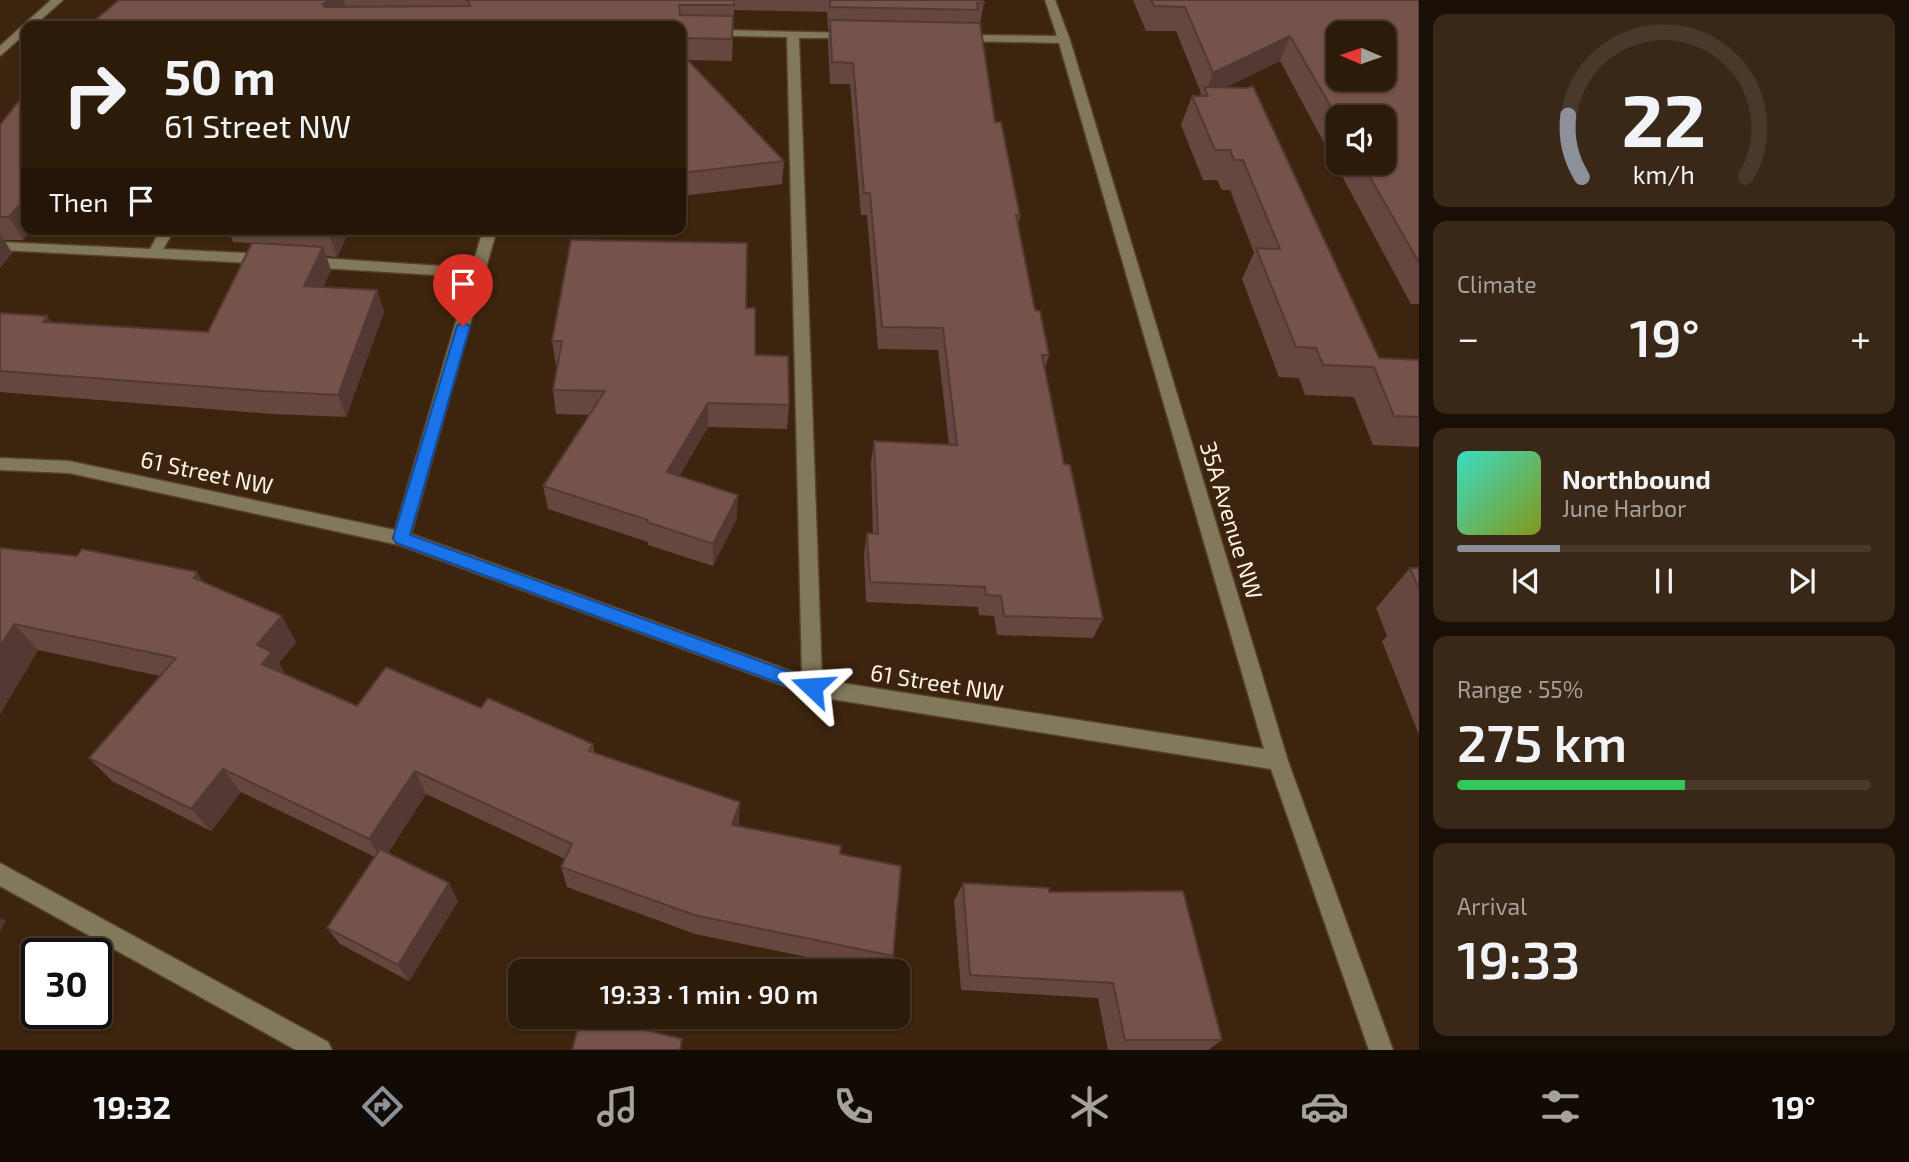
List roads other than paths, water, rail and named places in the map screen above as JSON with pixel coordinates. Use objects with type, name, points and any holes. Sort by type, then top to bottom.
[{"type":"street","points":[[34,21],[58,0]]},
{"type":"street","name":"35A Avenue NW","points":[[1050,0],[1278,761],[1381,1050]]},
{"type":"street","points":[[686,32],[861,36]]},
{"type":"street","points":[[0,53],[21,33]]},
{"type":"street","points":[[793,34],[812,687]]},
{"type":"street","points":[[942,37],[1064,40]]},
{"type":"street","points":[[155,252],[165,235]]},
{"type":"street","points":[[401,538],[488,235]]},
{"type":"street","points":[[0,246],[155,252],[479,273]]},
{"type":"street","name":"61 Street NW","points":[[0,464],[69,467],[401,538],[812,687],[1278,761]]},
{"type":"street","points":[[0,874],[320,1050]]}]
